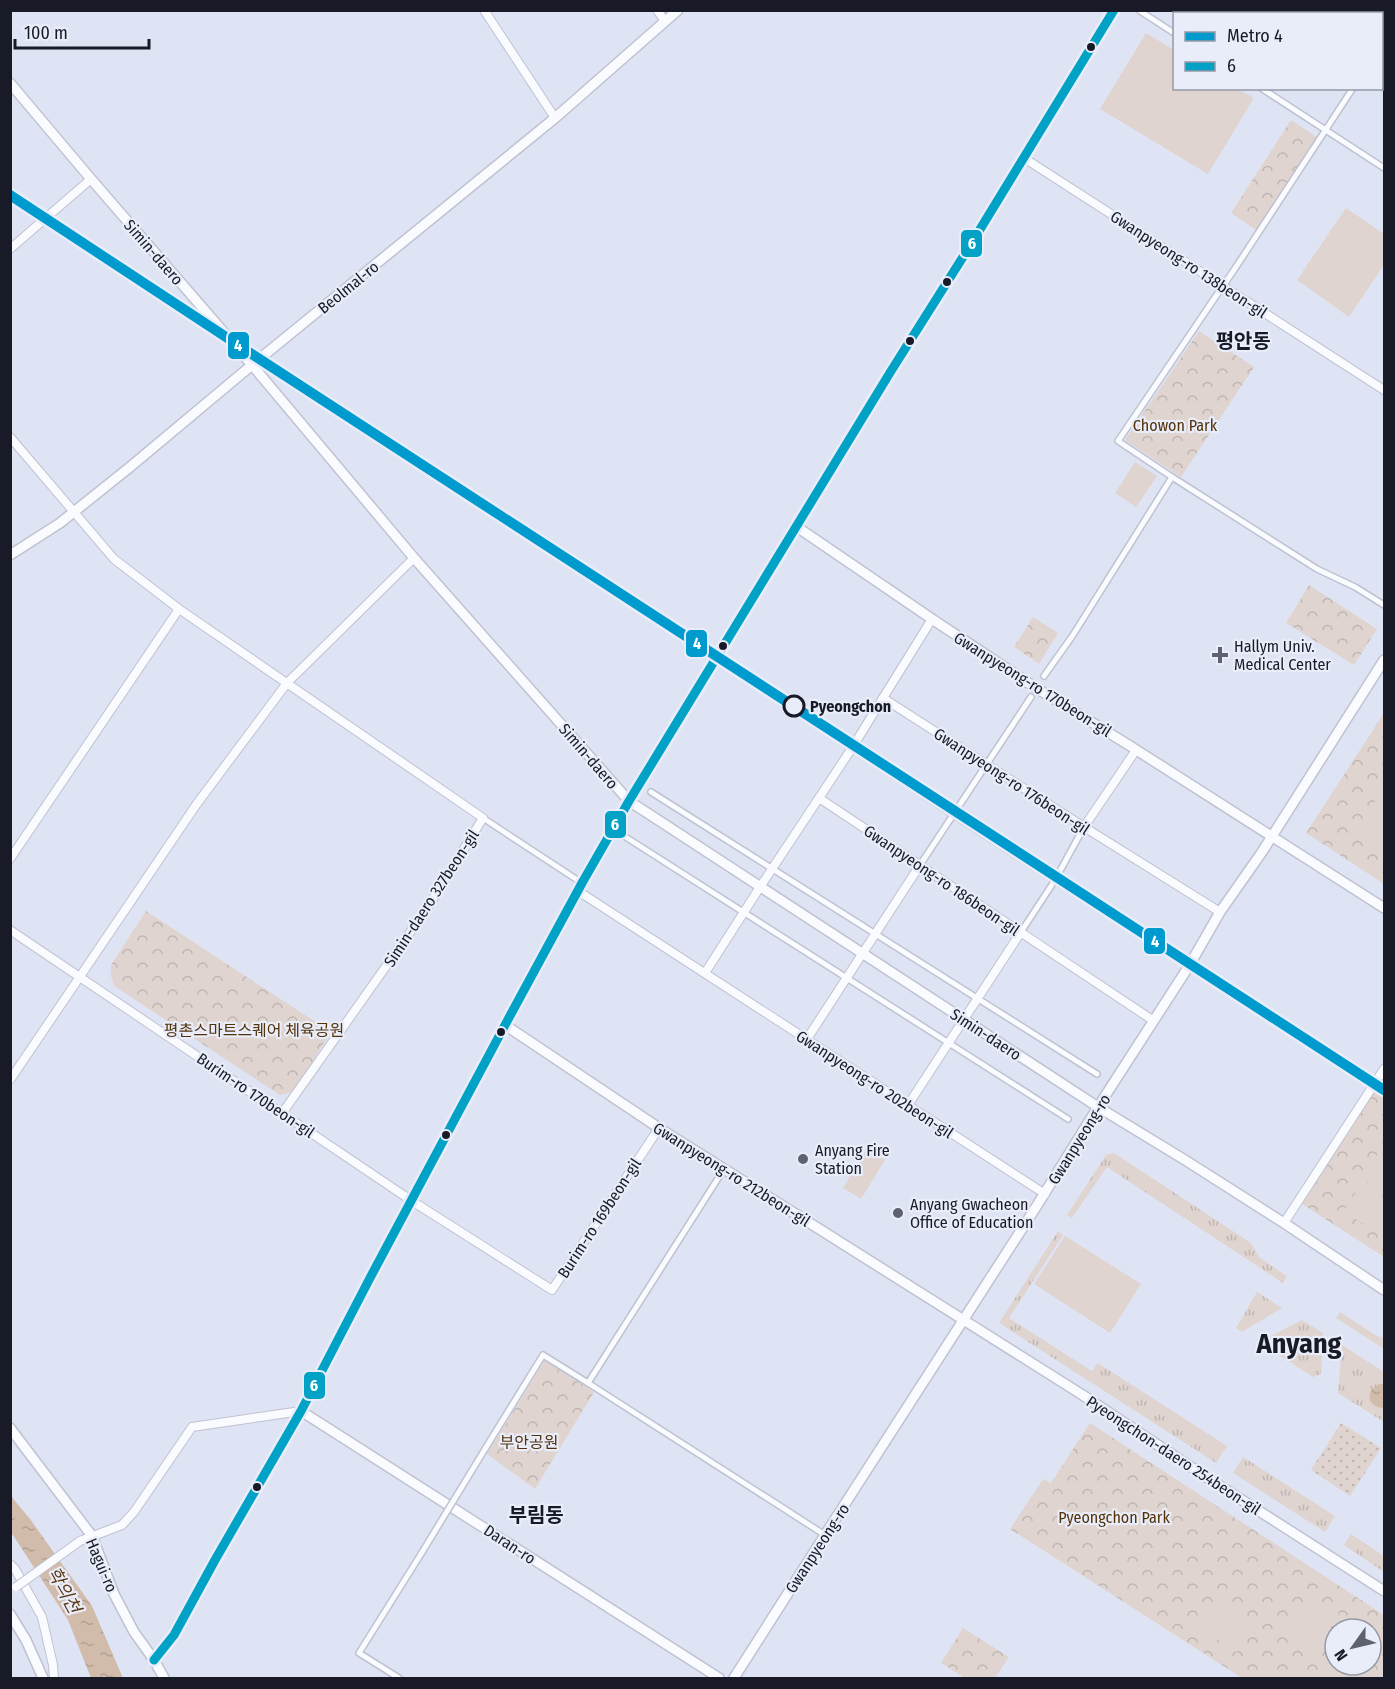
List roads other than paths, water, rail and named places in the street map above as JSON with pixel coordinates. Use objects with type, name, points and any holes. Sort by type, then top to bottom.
[{"type":"street","points":[[484,10],[555,118]]},
{"type":"street","points":[[657,10],[665,21]]},
{"type":"street","name":"Beolmal-ro","points":[[10,555],[73,513],[130,468],[252,365],[555,118],[678,10]]},
{"type":"street","points":[[154,1660],[174,1635],[301,1411],[505,1025],[629,801],[1114,10]]},
{"type":"street","points":[[1140,10],[1173,32]]},
{"type":"street","name":"Simin-daero","points":[[10,83],[414,558],[629,801],[1098,1107],[1284,1223],[1384,1290]]},
{"type":"street","points":[[1264,90],[1384,168]]},
{"type":"street","points":[[1352,90],[1118,441],[1317,569],[1384,605]]},
{"type":"street","name":"Gwanpyeong-ro 138beon-gil","points":[[1024,158],[1384,390]]},
{"type":"street","points":[[10,249],[91,179]]},
{"type":"street","name":"Simin-daero 327beon-gil","points":[[10,437],[114,559],[179,609],[483,818],[428,907],[283,1112]]},
{"type":"street","points":[[1044,676],[1078,627],[1172,477]]},
{"type":"street","name":"Gwanpyeong-ro 170beon-gil","points":[[797,527],[1036,688],[1384,908]]},
{"type":"street","points":[[10,1080],[196,805],[287,683],[414,558]]},
{"type":"street","points":[[10,859],[179,609]]},
{"type":"street","points":[[705,974],[852,748],[932,619]]},
{"type":"street","name":"Gwanpyeong-ro","points":[[734,1678],[1384,660]]},
{"type":"street","points":[[729,665],[952,814],[1171,954]]},
{"type":"street","points":[[807,1040],[952,814],[1031,697]]},
{"type":"street","name":"Gwanpyeong-ro 176beon-gil","points":[[882,698],[1221,912]]},
{"type":"street","points":[[908,1105],[1055,879],[1084,827],[1136,750]]},
{"type":"street","points":[[651,792],[1097,1074]]},
{"type":"street","name":"Gwanpyeong-ro 186beon-gil","points":[[819,798],[1154,1021]]},
{"type":"street","points":[[483,818],[580,887]]},
{"type":"street","points":[[624,836],[1068,1119]]},
{"type":"street","name":"Gwanpyeong-ro 202beon-gil","points":[[580,887],[705,974],[1045,1194]]},
{"type":"street","name":"Burim-ro 170beon-gil","points":[[10,930],[412,1201]]},
{"type":"street","points":[[1203,974],[1373,1086]]},
{"type":"street","name":"Gwanpyeong-ro 212beon-gil","points":[[505,1025],[658,1128],[962,1320]]},
{"type":"street","points":[[1284,1223],[1384,1068]]},
{"type":"street","name":"Burim-ro 169beon-gil","points":[[412,1201],[552,1290],[658,1128]]},
{"type":"street","points":[[588,1383],[724,1169]]},
{"type":"street","name":"Pyeongchon-daero 254beon-gil","points":[[962,1320],[1081,1394],[1384,1591]]},
{"type":"street","points":[[399,1678],[359,1653],[543,1355],[825,1535]]},
{"type":"street","points":[[13,1591],[80,1542],[122,1525],[134,1512],[192,1427],[301,1411]]},
{"type":"street","name":"Daran-ro","points":[[301,1411],[719,1678]]},
{"type":"street","name":"Hagui-ro","points":[[10,1428],[92,1536],[114,1594],[134,1632],[164,1678]]},
{"type":"street","points":[[10,1564],[42,1617],[54,1678]]},
{"type":"street","points":[[10,1614],[26,1640],[44,1678]]},
{"type":"water","points":[[1384,1384],[1384,1408],[1374,1405],[1370,1398],[1371,1390]]},
{"type":"water","name":"학의천","points":[[10,1495],[30,1519],[92,1606],[123,1678],[91,1678],[68,1620],[11,1532]]},
{"type":"tunnel","points":[[1171,955],[1203,974]]},
{"type":"metro line","name":"4","points":[[10,195],[1384,1090]]},
{"type":"place","name":"Hallym Univ. Medical Center","points":[[1220,655]]},
{"type":"place","name":"Pyeongchon","points":[[794,706]]},
{"type":"place","name":"Anyang Fire Station","points":[[803,1159]]},
{"type":"place","name":"Anyang Gwacheon Office of Education","points":[[898,1213]]},
{"type":"district","name":"평안동","points":[[1243,341]]},
{"type":"district","name":"Anyang","points":[[1299,1343]]},
{"type":"district","name":"부림동","points":[[536,1515]]},
{"type":"park label","name":"Chowon Park","points":[[1175,425]]},
{"type":"park label","name":"평촌스마트스퀘어 체육공원","points":[[254,1030]]},
{"type":"park label","name":"부안공원","points":[[529,1442]]},
{"type":"park label","name":"Pyeongchon Park","points":[[1114,1517]]}]
